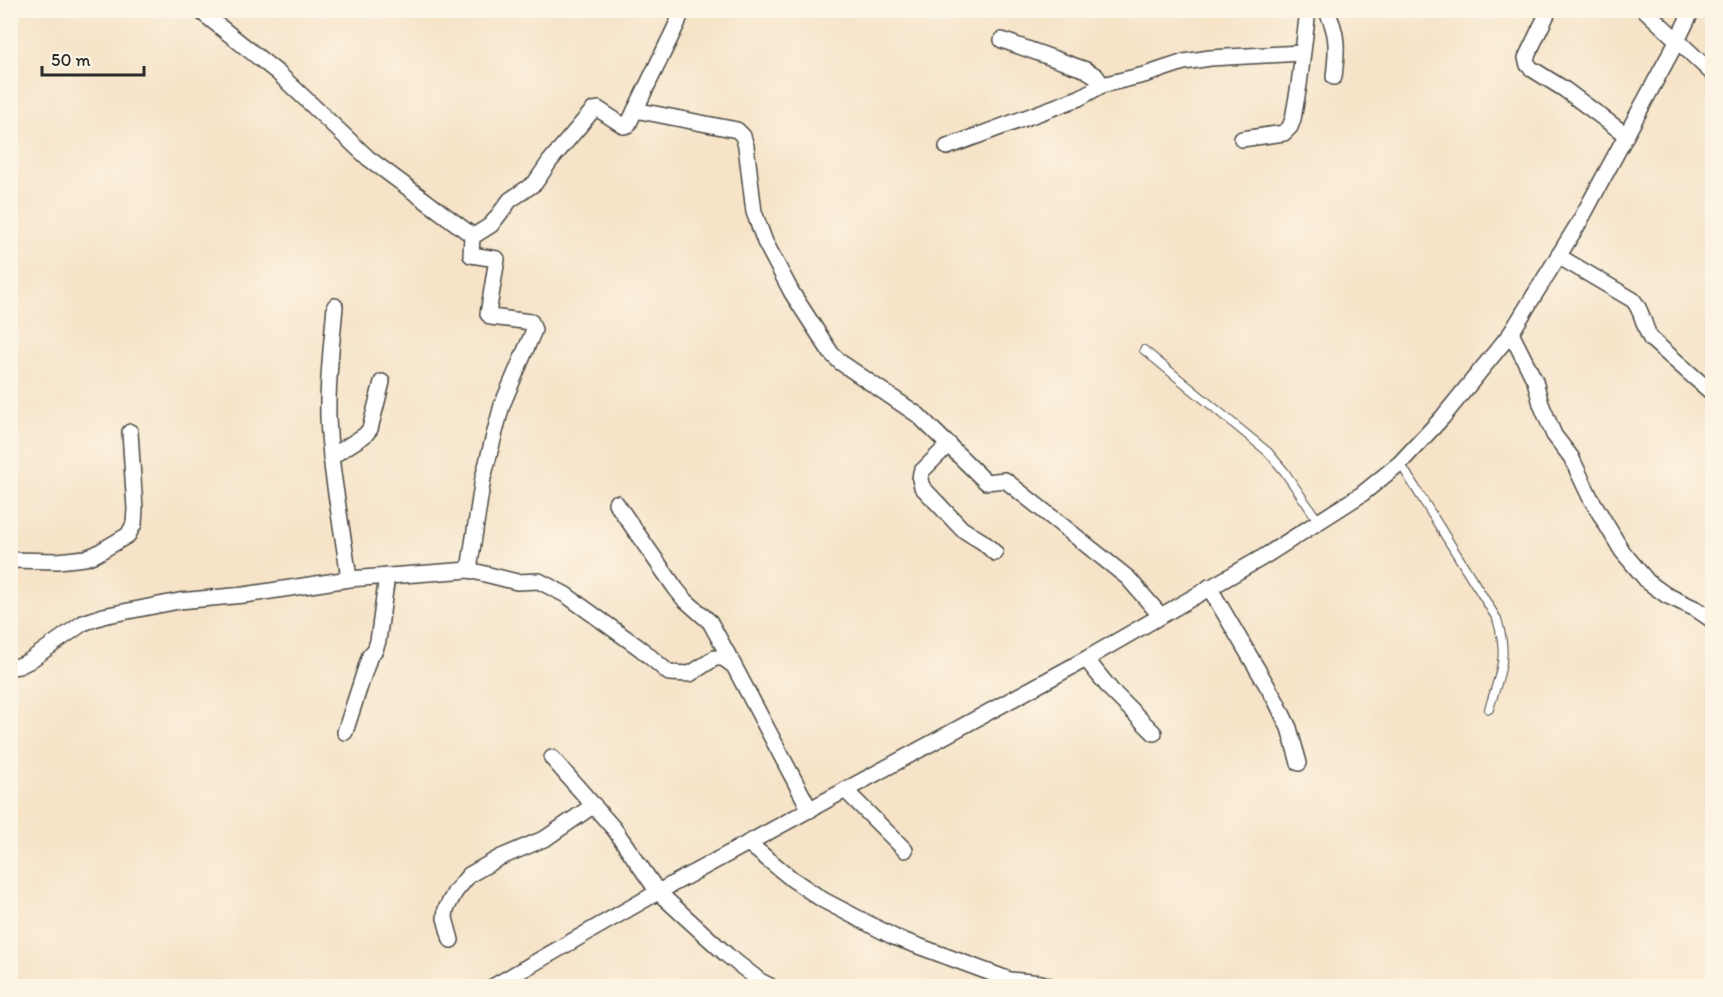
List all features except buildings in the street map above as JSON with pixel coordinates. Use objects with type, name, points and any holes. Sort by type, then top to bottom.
[{"type":"street","points":[[199,10],[278,74],[368,158],[473,236]]},
{"type":"street","points":[[473,236],[491,225],[510,200],[535,183],[550,161],[593,110],[598,109],[624,126],[628,124],[682,10]]},
{"type":"street","points":[[1242,139],[1284,133],[1290,127],[1299,85],[1308,10]]},
{"type":"street","points":[[1326,10],[1334,25],[1337,38],[1334,77]]},
{"type":"street","points":[[1549,10],[1526,58],[1528,64],[1626,135]]},
{"type":"street","points":[[1645,10],[1713,73]]},
{"type":"street","points":[[494,987],[658,892],[1086,659],[1265,556],[1362,494],[1400,463],[1442,418],[1511,333],[1580,221],[1692,10]]},
{"type":"street","points":[[1002,40],[1086,70],[1096,76],[1102,85]]},
{"type":"street","points":[[947,147],[1079,98],[1102,85],[1148,74],[1184,62],[1210,58],[1302,53]]},
{"type":"street","points":[[635,110],[737,130],[743,136],[746,146],[754,212],[765,242],[792,293],[831,353],[840,362],[918,415],[986,482],[1005,480],[1128,578],[1160,615]]},
{"type":"street","points":[[469,570],[483,478],[502,405],[534,330],[531,322],[491,317],[488,314],[497,259],[471,255],[473,236]]},
{"type":"street","points":[[1558,256],[1633,300],[1639,307],[1650,339],[1713,393]]},
{"type":"street","points":[[335,306],[328,416],[331,458],[349,579]]},
{"type":"street","points":[[1511,333],[1535,381],[1541,404],[1554,435],[1571,458],[1590,497],[1622,551],[1648,582],[1666,595],[1713,620]]},
{"type":"street","points":[[331,458],[365,435],[370,429],[382,382]]},
{"type":"street","points":[[10,560],[58,561],[84,558],[96,554],[128,535],[134,524],[135,509],[130,432]]},
{"type":"street","points":[[949,444],[921,472],[922,487],[962,529],[983,542],[995,553]]},
{"type":"street","points":[[616,503],[676,589],[710,622],[810,810]]},
{"type":"street","points":[[10,667],[29,661],[83,623],[103,616],[178,601],[244,595],[349,579],[469,570],[516,582],[539,581],[566,595],[641,649],[669,673],[690,674],[714,658],[723,658],[734,666]]},
{"type":"street","points":[[345,732],[370,655],[375,650],[378,641],[387,576]]},
{"type":"street","points":[[1209,587],[1276,700],[1289,728],[1299,763]]},
{"type":"street","points":[[1086,659],[1112,690],[1154,733]]},
{"type":"street","points":[[552,758],[615,830],[658,892],[727,956],[770,987]]},
{"type":"street","points":[[845,790],[905,850]]},
{"type":"street","points":[[451,940],[445,918],[446,909],[455,892],[469,875],[499,858],[546,838],[594,805]]},
{"type":"street","points":[[748,843],[792,879],[823,900],[894,937],[1010,980],[1041,982],[1049,987]]},
{"type":"lane","points":[[1144,350],[1268,452],[1320,522]]},
{"type":"lane","points":[[1400,463],[1497,619],[1502,636],[1504,660],[1488,709]]}]
